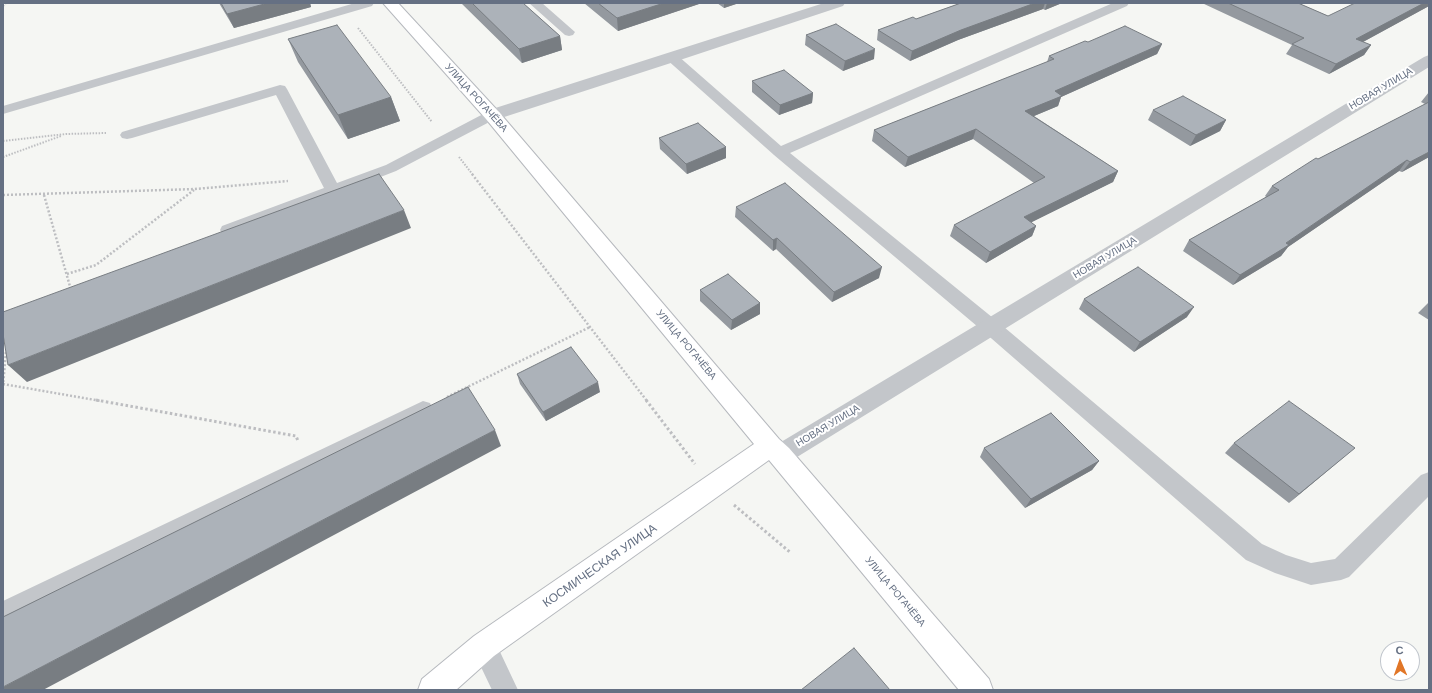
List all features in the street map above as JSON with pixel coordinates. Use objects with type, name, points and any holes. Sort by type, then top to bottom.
[{"type":"street","name":"УЛИЦА РОГАЧЁВА","points":[[390,3],[492,115],[978,690]]},
{"type":"street","points":[[492,115],[672,58],[838,3]]},
{"type":"street","name":"НОВАЯ УЛИЦА","points":[[775,451],[991,327],[1429,60]]},
{"type":"street","name":"КОСМИЧЕСКАЯ УЛИЦА","points":[[433,690],[484,646],[712,487],[775,451]]},
{"type":"lane","points":[[3,110],[368,3]]},
{"type":"lane","points":[[535,3],[569,32]]},
{"type":"lane","points":[[779,152],[1123,3]]},
{"type":"lane","points":[[672,58],[779,152],[991,327],[1254,552],[1283,565],[1311,574],[1341,569],[1429,482]]},
{"type":"lane","points":[[132,133],[280,89],[330,184]]},
{"type":"lane","points":[[217,234],[330,184],[391,168],[492,115]]},
{"type":"lane","points":[[3,614],[423,409]]},
{"type":"lane","points":[[484,646],[505,690]]},
{"type":"path","points":[[343,10],[446,139],[712,487],[791,554]]},
{"type":"path","points":[[3,141],[66,134],[132,133]]},
{"type":"path","points":[[3,157],[66,134]]},
{"type":"path","points":[[3,195],[44,195],[330,184]]},
{"type":"path","points":[[67,274],[96,265],[195,189]]},
{"type":"path","points":[[44,195],[71,290]]},
{"type":"path","points":[[423,409],[590,327]]},
{"type":"path","points":[[6,350],[3,385],[296,436],[308,465]]},
{"type":"building","points":[[221,3],[268,3],[227,14]]},
{"type":"building","points":[[472,3],[523,3],[560,36],[519,49]]},
{"type":"building","points":[[598,3],[664,3],[617,18]]},
{"type":"building","points":[[961,3],[1035,3],[961,30],[912,51],[878,30],[913,17],[916,19]]},
{"type":"building","points":[[1228,3],[1298,3],[1328,16],[1355,3],[1424,3],[1356,39],[1371,45],[1336,64],[1292,44],[1304,38]]},
{"type":"building","points":[[836,24],[875,49],[845,61],[806,35]]},
{"type":"building","points":[[337,25],[391,97],[338,115],[288,39]]},
{"type":"building","points":[[1125,26],[1162,44],[1055,91],[1062,96],[1025,111],[1118,171],[1024,217],[1036,226],[990,252],[954,225],[1045,177],[976,129],[908,157],[874,130],[1054,59],[1049,56],[1085,41],[1088,42]]},
{"type":"building","points":[[784,70],[813,93],[780,105],[752,81]]},
{"type":"building","points":[[1183,96],[1226,120],[1196,135],[1153,110]]},
{"type":"building","points":[[1429,102],[1429,152],[1410,162],[1407,160],[1286,243],[1289,245],[1240,275],[1189,240],[1279,190],[1272,186],[1316,158],[1318,159]]},
{"type":"building","points":[[698,123],[726,147],[686,164],[659,138]]},
{"type":"building","points":[[379,174],[404,210],[8,365],[3,334],[3,312]]},
{"type":"building","points":[[785,183],[882,267],[834,292],[777,238],[773,240],[736,207]]},
{"type":"building","points":[[1138,267],[1194,307],[1140,342],[1084,299]]},
{"type":"building","points":[[728,274],[760,303],[732,320],[700,290]]},
{"type":"building","points":[[571,347],[598,382],[543,412],[517,374]]},
{"type":"building","points":[[468,387],[495,430],[3,687],[3,617]]},
{"type":"building","points":[[1289,401],[1355,448],[1299,494],[1234,443]]},
{"type":"building","points":[[1051,413],[1099,461],[1031,499],[984,448]]},
{"type":"building","points":[[854,648],[890,690],[801,690]]}]
